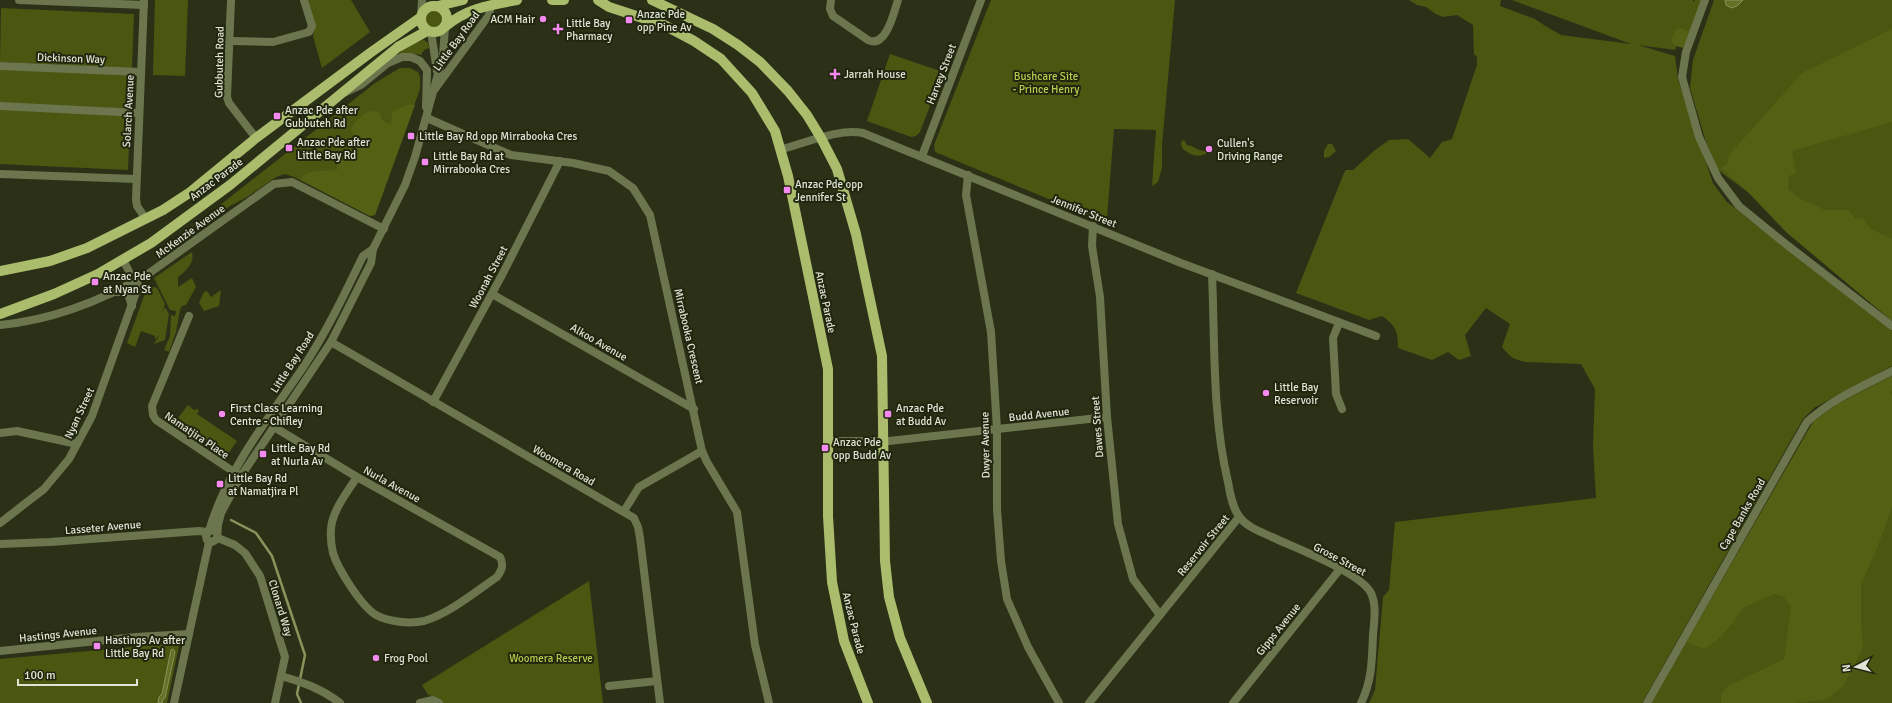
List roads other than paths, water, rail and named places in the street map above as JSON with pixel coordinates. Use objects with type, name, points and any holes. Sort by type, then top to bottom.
[{"type":"main road","points":[[463,0],[437,4],[427,8],[421,17],[422,25],[429,31],[439,32],[466,12],[517,0]]},
{"type":"main road","points":[[552,0],[564,0]]},
{"type":"main road","name":"Anzac Parade","points":[[598,0],[609,7],[664,25],[700,44],[721,59],[758,100],[773,127],[782,149],[826,361],[829,441],[829,523],[832,582],[844,641],[868,703]]},
{"type":"main road","points":[[652,0],[708,27],[750,54],[788,91],[821,138],[837,169],[848,205],[884,367],[885,561],[889,597],[900,638],[927,703]]},
{"type":"main road","points":[[437,4],[446,14],[446,26]]},
{"type":"main road","name":"Anzac Parade","points":[[0,271],[50,261],[87,248],[146,219],[189,193],[256,138],[376,48],[421,17]]},
{"type":"main road","name":"Anzac Parade","points":[[0,314],[54,294],[123,260],[151,243],[230,185],[398,47],[429,31]]},
{"type":"street","points":[[19,0],[144,3]]},
{"type":"street","name":"Gubbuteh Road","points":[[231,0],[228,99],[256,138]]},
{"type":"street","points":[[230,42],[273,42],[309,32],[312,26],[304,0]]},
{"type":"street","points":[[421,17],[422,0]]},
{"type":"street","points":[[831,0],[830,9],[833,16],[868,40],[876,42],[882,38],[887,31],[898,0]]},
{"type":"street","name":"Harvey Street","points":[[922,156],[981,0]]},
{"type":"street","points":[[1704,0],[1686,52],[1682,77],[1700,137],[1718,178],[1739,206],[1787,246],[1892,326]]},
{"type":"street","name":"Solarch Avenue","points":[[144,3],[136,202],[146,219]]},
{"type":"street","name":"Little Bay Road","points":[[435,89],[489,15],[491,5]]},
{"type":"street","name":"Little Bay Road","points":[[237,474],[274,427],[331,342],[371,263],[373,249],[384,229],[410,172],[435,89],[444,48],[446,26]]},
{"type":"street","name":"Little Bay Road","points":[[429,31],[438,74]]},
{"type":"street","points":[[341,94],[358,87],[392,62],[402,57],[413,57],[422,62],[427,70],[427,118]]},
{"type":"street","name":"Dickinson Way","points":[[0,66],[141,72]]},
{"type":"street","points":[[0,106],[139,113]]},
{"type":"street","name":"Mirrabooka Crescent","points":[[427,118],[511,155],[609,171],[633,188],[650,215],[694,409],[702,451],[709,467],[738,512],[755,645],[768,703]]},
{"type":"street","name":"Jennifer Street","points":[[782,149],[821,138],[854,131],[863,133],[1181,263],[1376,336]]},
{"type":"street","name":"Woonah Street","points":[[433,402],[492,294],[560,162]]},
{"type":"street","points":[[0,174],[136,179]]},
{"type":"street","name":"Dwyer Avenue","points":[[968,176],[966,195],[991,332],[997,429],[998,509],[1001,560],[1007,599],[1028,647],[1059,703]]},
{"type":"street","name":"McKenzie Avenue","points":[[0,325],[50,317],[114,292],[137,281],[274,184],[281,182],[292,182],[384,229]]},
{"type":"street","name":"Dawes Street","points":[[1093,226],[1092,246],[1100,297],[1107,417],[1114,495],[1124,551],[1132,579],[1160,615]]},
{"type":"street","name":"Little Bay Road","points":[[174,703],[211,536],[237,474],[266,422],[322,337],[363,256],[373,249]]},
{"type":"street","points":[[123,260],[132,278],[137,281]]},
{"type":"street","name":"Reservoir Street","points":[[1089,703],[1239,517],[1231,496],[1222,448],[1217,397],[1212,274]]},
{"type":"street","name":"Nyan Street","points":[[0,523],[44,489],[69,459],[92,416],[132,306],[138,287],[137,281]]},
{"type":"street","points":[[114,292],[123,292],[128,294],[132,306]]},
{"type":"street","name":"Alkoo Avenue","points":[[492,294],[694,409]]},
{"type":"street","name":"Namatjira Place","points":[[189,316],[152,406],[153,415],[156,420],[237,474]]},
{"type":"street","points":[[1339,323],[1333,338],[1336,394],[1342,409]]},
{"type":"street","name":"Woomera Road","points":[[322,337],[634,518],[638,527],[660,703]]},
{"type":"street","name":"Cape Banks Road","points":[[1647,703],[1807,422],[1819,411],[1834,401],[1892,371]]},
{"type":"street","name":"Budd Avenue","points":[[829,441],[885,441],[1107,417]]},
{"type":"street","name":"Nurla Avenue","points":[[266,422],[357,477],[500,558],[503,566],[497,577],[440,615],[423,621],[410,622],[388,619],[376,614],[358,597],[333,553],[332,523],[337,510],[357,477]]},
{"type":"street","points":[[0,433],[17,431],[77,444]]},
{"type":"street","points":[[624,511],[639,487],[702,451]]},
{"type":"street","name":"Nyan Street","points":[[0,519],[12,510],[16,510]]},
{"type":"street","name":"Grose Street","points":[[1239,517],[1256,530],[1340,569],[1357,578],[1366,585],[1371,594],[1374,606],[1371,675],[1368,689],[1361,703]]},
{"type":"street","name":"Lasseter Avenue","points":[[0,544],[45,543],[199,531],[211,536]]},
{"type":"street","name":"Lasseter Avenue","points":[[0,548],[63,546],[211,536]]},
{"type":"street","name":"Clonard Way","points":[[211,536],[235,545],[245,553],[260,576],[284,653],[275,703]]},
{"type":"street","name":"Gipps Avenue","points":[[1233,703],[1340,569]]},
{"type":"street","name":"Hastings Avenue","points":[[0,651],[136,637],[189,634]]},
{"type":"street","points":[[281,676],[305,682],[329,694],[340,703]]},
{"type":"street","points":[[609,686],[657,682]]},
{"type":"street","points":[[420,703],[433,700],[439,703]]},
{"type":"waterway","points":[[231,520],[256,533],[272,556],[305,655],[297,694],[301,703]]},
{"type":"place","name":"ACM Hair","points":[[543,19]]},
{"type":"place","name":"Anzac Pde opp Pine Av","points":[[629,20]]},
{"type":"place","name":"Little Bay Pharmacy","points":[[558,29]]},
{"type":"place","name":"Jarrah House","points":[[835,74]]},
{"type":"place","name":"Anzac Pde after Gubbuteh Rd","points":[[277,116]]},
{"type":"place","name":"Little Bay Rd opp Mirrabooka Cres","points":[[411,136]]},
{"type":"place","name":"Anzac Pde after Little Bay Rd","points":[[289,148]]},
{"type":"place","name":"Cullen's Driving Range","points":[[1209,149]]},
{"type":"place","name":"Little Bay Rd at Mirrabooka Cres","points":[[425,162]]},
{"type":"place","name":"Anzac Pde opp Jennifer St","points":[[787,190]]},
{"type":"place","name":"Anzac Pde at Nyan St","points":[[95,282]]},
{"type":"place","name":"Little Bay Reservoir","points":[[1266,393]]},
{"type":"place","name":"First Class Learning Centre - Chifley","points":[[222,414]]},
{"type":"place","name":"Anzac Pde at Budd Av","points":[[888,414]]},
{"type":"place","name":"Anzac Pde opp Budd Av","points":[[825,448]]},
{"type":"place","name":"Little Bay Rd at Nurla Av","points":[[263,454]]},
{"type":"place","name":"Little Bay Rd at Namatjira Pl","points":[[220,484]]},
{"type":"place","name":"Hastings Av after Little Bay Rd","points":[[97,646]]},
{"type":"place","name":"Frog Pool","points":[[376,658]]},
{"type":"park label","name":"Bushcare Site - Prince Henry","points":[[1046,82]]},
{"type":"park label","name":"Woomera Reserve","points":[[551,658]]}]
